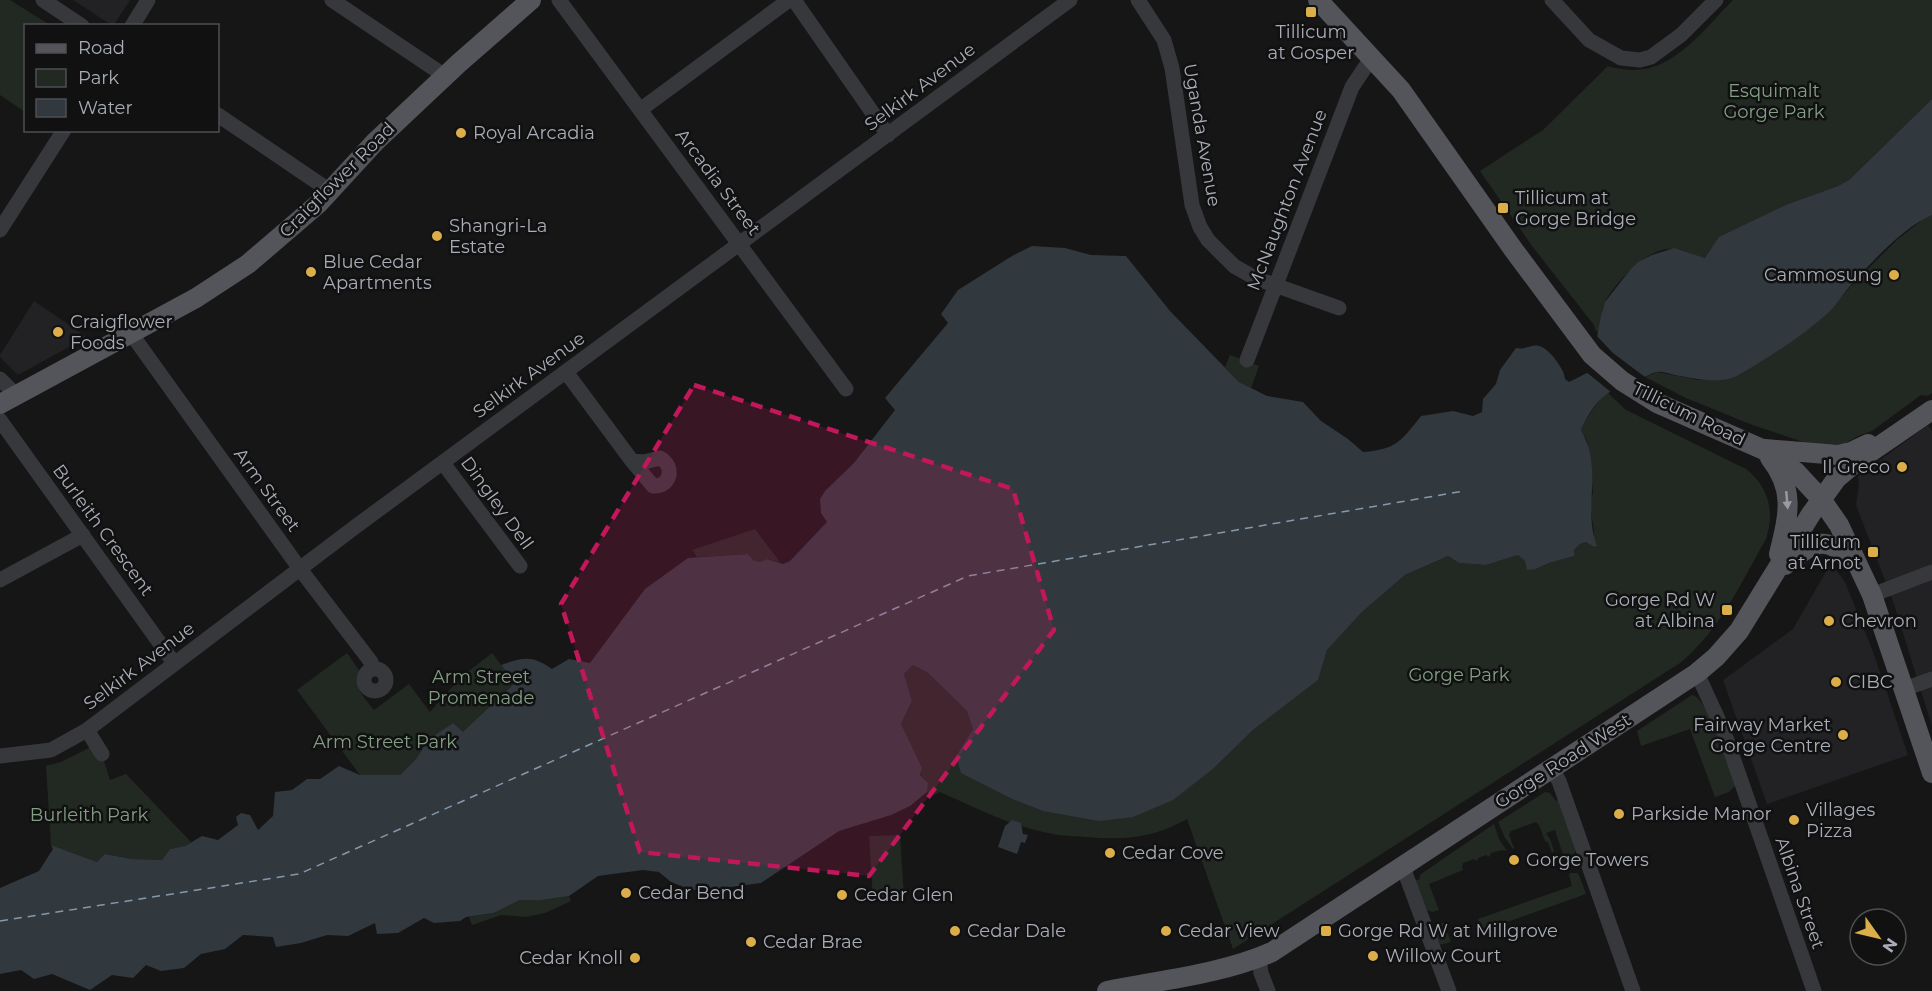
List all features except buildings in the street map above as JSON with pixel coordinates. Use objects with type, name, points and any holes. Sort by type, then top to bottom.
[{"type":"main road","name":"Craigflower Road","points":[[8,399],[196,298],[248,264],[318,204],[375,142],[531,0]]},
{"type":"main road","name":"Tillicum Road","points":[[1318,0],[1401,90],[1581,343],[1602,364],[1637,391],[1678,413],[1762,449],[1796,472],[1821,499],[1839,525],[1872,596],[1932,773]]},
{"type":"main road","name":"Gorge Road West","points":[[1107,991],[1227,967],[1259,958],[1286,944],[1697,673],[1729,644],[1821,499],[1837,478],[1856,462],[1932,410]]},
{"type":"main road","points":[[1762,449],[1838,455],[1898,433]]},
{"type":"main road","points":[[1762,449],[1778,467],[1788,496],[1789,514],[1775,572]]},
{"type":"main road","points":[[1775,572],[1818,543],[1838,547],[1856,559]]},
{"type":"street","points":[[43,0],[79,24]]},
{"type":"street","points":[[133,24],[148,0]]},
{"type":"street","points":[[332,0],[445,76]]},
{"type":"street","name":"Arcadia Street","points":[[559,0],[846,389]]},
{"type":"street","points":[[640,110],[789,0]]},
{"type":"street","points":[[794,0],[888,135]]},
{"type":"street","name":"Selkirk Avenue","points":[[0,756],[51,750],[87,730],[300,569],[1070,0]]},
{"type":"street","name":"Uganda Avenue","points":[[1138,0],[1164,40],[1172,68],[1190,194],[1200,227],[1218,251],[1234,266],[1255,278],[1339,308]]},
{"type":"street","points":[[1552,0],[1589,40],[1621,58],[1640,60],[1651,57],[1681,35],[1716,0]]},
{"type":"street","name":"McNaughton Avenue","points":[[1247,360],[1352,87],[1372,57]]},
{"type":"street","points":[[219,116],[330,190]]},
{"type":"street","points":[[0,230],[63,132]]},
{"type":"street","name":"Arm Street","points":[[130,332],[300,569],[371,662],[373,669]]},
{"type":"street","points":[[566,372],[632,461]]},
{"type":"street","points":[[0,379],[8,399]]},
{"type":"street","name":"Burleith Crescent","points":[[0,420],[174,663]]},
{"type":"street","name":"Dingley Dell","points":[[443,463],[520,566]]},
{"type":"street","points":[[0,580],[83,535]]},
{"type":"street","points":[[1872,596],[1932,572]]},
{"type":"street","name":"Albina Street","points":[[1697,673],[1724,732],[1814,991]]},
{"type":"street","points":[[1904,689],[1932,679]]},
{"type":"street","points":[[87,730],[102,754]]},
{"type":"street","points":[[1552,769],[1559,781],[1633,991]]},
{"type":"street","points":[[1403,867],[1425,921],[1449,991]]},
{"type":"street","points":[[1259,958],[1261,973],[1268,991]]},
{"type":"highlighted area","points":[[694,385],[1013,489],[1054,630],[869,876],[640,852],[561,604]]},
{"type":"shaded area","points":[[73,0],[130,0],[114,24],[110,24]]},
{"type":"shaded area","points":[[34,301],[87,337],[18,375],[0,355]]},
{"type":"shaded area","points":[[1928,425],[1932,431],[1932,726],[1893,601],[1856,505],[1858,476]]},
{"type":"shaded area","points":[[1831,563],[1845,582],[1873,652],[1908,755],[1767,804],[1723,680],[1793,629]]},
{"type":"green space","points":[[0,0],[10,0],[48,24],[24,24],[24,111],[0,95]]},
{"type":"green space","name":"Esquimalt Gorge Park","points":[[1733,0],[1932,0],[1932,99],[1849,180],[1788,204],[1705,258],[1674,249],[1665,249],[1645,258],[1626,274],[1611,292],[1603,308],[1599,332],[1596,331],[1594,325],[1532,246],[1480,171],[1543,130],[1608,66],[1631,70],[1647,69],[1661,64],[1688,46]]},
{"type":"green space","points":[[1932,215],[1932,393],[1928,396],[1921,395],[1872,431],[1844,444],[1815,446],[1750,424],[1686,398],[1645,377],[1657,372],[1698,380],[1740,375],[1788,344],[1828,313],[1850,287],[1898,239]]},
{"type":"green space","points":[[1230,355],[1259,366],[1251,388],[1239,382],[1225,367]]},
{"type":"green space","name":"Gorge Park","points":[[1607,392],[1626,410],[1746,469],[1765,492],[1770,510],[1766,539],[1718,621],[1707,636],[1680,663],[1233,949],[1187,819],[1161,831],[1137,837],[1099,838],[1062,835],[1026,828],[940,792],[932,796],[927,792],[927,783],[915,763],[901,724],[912,701],[904,674],[913,665],[928,673],[967,711],[973,729],[956,756],[962,773],[1010,798],[1214,768],[1253,730],[1318,680],[1327,650],[1362,612],[1405,575],[1448,556],[1459,563],[1486,565],[1518,555],[1536,569],[1574,556],[1574,550],[1580,544],[1586,542],[1594,547],[1590,505],[1593,492],[1587,440],[1581,430],[1592,410]]},
{"type":"green space","points":[[755,529],[780,562],[767,559],[760,562],[753,560],[748,554],[697,557],[692,550]]},
{"type":"green space","name":"Arm Street Park","points":[[347,653],[359,670],[357,682],[360,692],[374,710],[409,684],[430,712],[461,677],[492,653],[515,683],[463,733],[453,723],[429,739],[416,759],[400,775],[360,775],[297,690]]},
{"type":"green space","points":[[1692,695],[1698,699],[1712,720],[1736,785],[1729,792],[1715,797],[1690,729],[1641,746],[1637,731]]},
{"type":"green space","name":"Burleith Park","points":[[89,748],[103,758],[110,780],[126,774],[191,842],[185,846],[170,849],[162,860],[132,859],[106,854],[97,862],[51,845],[46,766],[61,762]]},
{"type":"green space","points":[[1545,792],[1550,793],[1556,801],[1558,800],[1577,849],[1567,862],[1555,830],[1546,833],[1554,851],[1552,853],[1536,822],[1511,831],[1509,835],[1513,849],[1498,822]]},
{"type":"green space","points":[[1494,824],[1499,839],[1507,851],[1491,853],[1489,857],[1486,855],[1478,858],[1477,861],[1474,859],[1463,863],[1463,870],[1429,884],[1439,910],[1432,912],[1427,910],[1416,880],[1419,880],[1421,874]]},
{"type":"green space","points":[[900,835],[904,897],[873,899],[869,836]]},
{"type":"green space","points":[[1570,873],[1579,875],[1586,894],[1482,931],[1478,919],[1572,886]]},
{"type":"green space","points":[[569,896],[571,901],[545,913],[526,917],[501,915],[472,925],[469,917],[495,913],[520,900]]},
{"type":"green space","points":[[1444,923],[1451,942],[1439,945],[1434,929]]},
{"type":"water","points":[[1932,99],[1932,215],[1910,228],[1888,246],[1827,314],[1786,346],[1734,377],[1709,380],[1655,372],[1622,385],[1606,395],[1593,409],[1581,430],[1588,445],[1591,460],[1591,517],[1597,546],[1594,547],[1586,542],[1580,544],[1574,550],[1574,556],[1536,569],[1527,570],[1525,561],[1518,555],[1486,565],[1459,563],[1448,556],[1405,575],[1362,612],[1327,650],[1318,680],[1253,730],[1214,768],[1173,800],[1133,817],[1099,821],[1043,811],[1010,798],[961,773],[956,756],[973,729],[967,711],[928,673],[913,665],[904,674],[912,701],[901,724],[922,768],[920,775],[928,783],[927,792],[910,806],[891,815],[839,831],[761,883],[700,891],[671,882],[659,872],[643,870],[598,876],[569,896],[520,900],[494,913],[466,917],[460,921],[434,923],[424,918],[398,933],[377,934],[375,923],[348,936],[327,935],[301,943],[276,947],[273,937],[243,935],[225,949],[201,954],[184,968],[161,971],[146,965],[133,978],[112,975],[90,990],[52,974],[34,979],[21,970],[0,974],[0,888],[39,871],[53,849],[51,845],[97,862],[105,854],[132,859],[162,860],[170,849],[185,846],[202,836],[218,840],[238,825],[236,817],[241,813],[250,815],[258,830],[273,816],[275,792],[292,790],[307,779],[320,779],[339,766],[360,775],[400,775],[416,759],[429,739],[453,723],[463,732],[515,683],[501,665],[528,659],[539,661],[552,669],[569,659],[590,663],[645,589],[688,558],[748,554],[753,560],[760,562],[767,559],[783,564],[790,561],[827,522],[821,513],[820,499],[825,491],[854,463],[895,410],[885,398],[948,323],[941,314],[958,290],[1032,246],[1065,248],[1091,255],[1126,256],[1170,311],[1239,382],[1267,396],[1303,402],[1321,421],[1363,452],[1374,451],[1397,443],[1421,416],[1453,411],[1473,416],[1482,412],[1483,399],[1496,384],[1500,370],[1516,348],[1536,346],[1543,348],[1556,360],[1565,379],[1569,382],[1591,371],[1605,302],[1638,262],[1674,248],[1705,258],[1719,237],[1788,204],[1849,180]]},
{"type":"water","points":[[1012,820],[1021,823],[1023,834],[1028,835],[1025,843],[1021,842],[1017,854],[998,847],[1005,826]]},
{"type":"pier","points":[[1595,334],[1613,353],[1645,377],[1643,381],[1612,393],[1585,371],[1588,369]]},
{"type":"ferry route","points":[[0,921],[299,874],[968,576],[1464,491]]},
{"type":"place","name":"Tillicum at Gosper","points":[[1311,12]]},
{"type":"place","name":"Royal Arcadia","points":[[461,133]]},
{"type":"place","name":"Tillicum at Gorge Bridge","points":[[1503,208]]},
{"type":"place","name":"Shangri-La Estate","points":[[437,236]]},
{"type":"place","name":"Blue Cedar Apartments","points":[[311,272]]},
{"type":"place","name":"Cammosung","points":[[1894,275]]},
{"type":"place","name":"Craigflower Foods","points":[[58,332]]},
{"type":"place","name":"Il Greco","points":[[1902,467]]},
{"type":"place","name":"Tillicum at Arnot","points":[[1873,552]]},
{"type":"place","name":"Gorge Rd W at Albina","points":[[1727,610]]},
{"type":"place","name":"Chevron","points":[[1829,621]]},
{"type":"place","name":"CIBC","points":[[1836,682]]},
{"type":"place","name":"Fairway Market Gorge Centre","points":[[1843,735]]},
{"type":"place","name":"Parkside Manor","points":[[1619,814]]},
{"type":"place","name":"Villages Pizza","points":[[1794,820]]},
{"type":"place","name":"Cedar Cove","points":[[1110,853]]},
{"type":"place","name":"Gorge Towers","points":[[1514,860]]},
{"type":"place","name":"Cedar Bend","points":[[626,893]]},
{"type":"place","name":"Cedar Glen","points":[[842,895]]},
{"type":"place","name":"Cedar Dale","points":[[955,931]]},
{"type":"place","name":"Cedar View","points":[[1166,931]]},
{"type":"place","name":"Gorge Rd W at Millgrove","points":[[1326,931]]},
{"type":"place","name":"Cedar Brae","points":[[751,942]]},
{"type":"place","name":"Willow Court","points":[[1373,956]]},
{"type":"place","name":"Cedar Knoll","points":[[635,958]]},
{"type":"park label","name":"Arm Street Promenade","points":[[481,687]]}]
